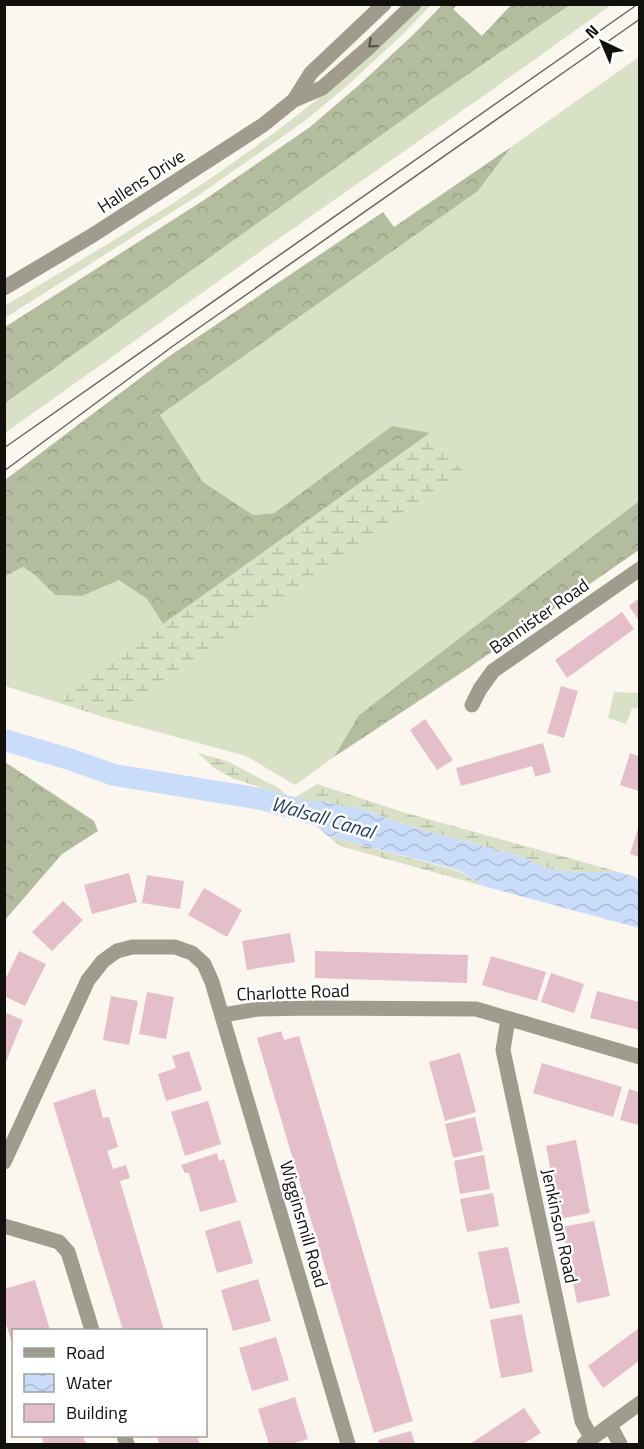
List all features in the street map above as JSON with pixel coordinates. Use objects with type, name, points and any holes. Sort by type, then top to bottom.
[{"type":"street","name":"Hallens Drive","points":[[294,100],[311,73],[384,4]]},
{"type":"street","name":"Hallens Drive","points":[[4,288],[113,222],[263,125],[294,100],[321,87],[367,49],[414,4]]},
{"type":"street","name":"Bannister Road","points":[[472,705],[493,671],[639,569]]},
{"type":"street","name":"Charlotte Road","points":[[4,1162],[88,980],[103,961],[117,951],[132,946],[175,947],[192,953],[204,964],[223,1015],[258,1009],[476,1009],[639,1057]]},
{"type":"street","name":"Wigginsmill Road","points":[[223,1015],[348,1444]]},
{"type":"street","name":"Jenkinson Road","points":[[508,1019],[503,1050],[588,1442]]},
{"type":"street","points":[[4,1226],[59,1242],[68,1252],[92,1329]]},
{"type":"street","points":[[588,1442],[639,1403]]},
{"type":"street","points":[[609,1425],[620,1444]]},
{"type":"green space","points":[[421,5],[431,5],[349,84],[306,120],[202,193],[5,318],[4,306],[166,208],[283,126],[333,86]]},
{"type":"green space","points":[[442,5],[457,5],[453,9],[482,36],[511,5],[570,5],[432,99],[5,403],[5,327],[204,200],[310,127],[359,85]]},
{"type":"green space","points":[[570,5],[611,5],[5,433],[4,403],[432,99]]},
{"type":"green space","points":[[639,57],[639,501],[359,715],[334,757],[295,785],[246,756],[110,719],[5,686],[4,576],[6,574],[23,567],[35,575],[55,595],[82,596],[119,579],[147,599],[163,624],[430,434],[392,426],[274,513],[253,515],[203,482],[160,415],[478,191],[511,147]]},
{"type":"green space","points":[[511,147],[478,191],[160,415],[203,482],[253,515],[274,513],[392,426],[430,433],[163,624],[147,599],[119,580],[82,596],[55,595],[35,575],[23,567],[5,576],[5,480],[168,357],[383,212],[394,227]]},
{"type":"green space","points":[[430,433],[465,474],[110,719],[62,703],[74,686],[84,678],[102,668]]},
{"type":"green space","points":[[639,501],[639,550],[464,671],[334,757],[359,715]]},
{"type":"green space","points":[[614,692],[639,693],[637,709],[632,708],[626,724],[608,718]]},
{"type":"green space","points":[[198,753],[227,761],[280,789],[286,795],[234,779],[214,768]]},
{"type":"green space","points":[[5,762],[94,821],[98,831],[62,854],[5,920]]},
{"type":"green space","points":[[317,784],[406,813],[619,872],[568,872],[547,868],[513,854],[415,828],[359,808],[322,801],[305,802],[294,798]]},
{"type":"green space","points":[[328,836],[459,871],[483,886],[340,846]]},
{"type":"water","points":[[321,801],[359,808],[415,828],[513,854],[547,868],[568,872],[619,872],[635,877],[639,881],[639,928],[483,886],[459,870],[328,836],[311,821],[302,817],[305,802]]},
{"type":"building","points":[[639,598],[639,621],[629,606]]},
{"type":"building","points":[[622,612],[634,629],[567,678],[555,660]]},
{"type":"building","points":[[561,686],[578,691],[564,738],[547,733]]},
{"type":"building","points":[[425,719],[453,760],[437,770],[410,730]]},
{"type":"building","points":[[543,743],[551,772],[535,777],[532,766],[461,786],[456,768]]},
{"type":"building","points":[[630,753],[639,756],[639,791],[620,785]]},
{"type":"building","points":[[639,825],[639,857],[630,854]]},
{"type":"building","points":[[129,873],[137,902],[92,914],[84,885]]},
{"type":"building","points":[[147,875],[184,881],[180,909],[142,903]]},
{"type":"building","points":[[204,888],[242,910],[227,937],[188,915]]},
{"type":"building","points":[[63,901],[83,920],[52,951],[32,932]]},
{"type":"building","points":[[290,933],[295,962],[247,970],[242,941]]},
{"type":"building","points":[[19,951],[46,964],[25,1006],[4,996],[4,982]]},
{"type":"building","points":[[315,951],[468,955],[467,983],[315,978]]},
{"type":"building","points":[[491,956],[546,972],[537,1001],[482,985]]},
{"type":"building","points":[[551,973],[584,984],[574,1013],[541,1002]]},
{"type":"building","points":[[597,991],[639,1002],[639,1030],[590,1018]]},
{"type":"building","points":[[147,992],[174,997],[166,1039],[139,1034]]},
{"type":"building","points":[[111,996],[138,1001],[129,1045],[103,1040]]},
{"type":"building","points":[[4,1012],[23,1020],[5,1064],[4,1064]]},
{"type":"building","points":[[281,1031],[284,1040],[299,1036],[413,1421],[374,1433],[257,1038]]},
{"type":"building","points":[[189,1051],[202,1090],[166,1101],[158,1074],[176,1068],[172,1056]]},
{"type":"building","points":[[460,1053],[476,1112],[445,1121],[429,1062]]},
{"type":"building","points":[[542,1063],[622,1087],[613,1117],[533,1093]]},
{"type":"building","points":[[95,1089],[103,1118],[109,1117],[118,1147],[107,1151],[113,1169],[126,1165],[130,1178],[120,1181],[164,1329],[123,1329],[53,1103]]},
{"type":"building","points":[[629,1089],[639,1092],[639,1125],[620,1120]]},
{"type":"building","points":[[208,1101],[221,1144],[185,1156],[171,1112]]},
{"type":"building","points":[[475,1117],[483,1151],[453,1158],[445,1124]]},
{"type":"building","points":[[576,1140],[590,1213],[560,1219],[546,1146]]},
{"type":"building","points":[[217,1153],[219,1161],[224,1159],[237,1202],[200,1212],[189,1173],[185,1173],[181,1165]]},
{"type":"building","points":[[484,1155],[490,1189],[460,1194],[454,1161]]},
{"type":"building","points":[[493,1193],[499,1226],[467,1232],[460,1199]]},
{"type":"building","points":[[240,1220],[253,1263],[217,1273],[205,1231]]},
{"type":"building","points":[[594,1221],[610,1296],[577,1303],[562,1227]]},
{"type":"building","points":[[508,1247],[520,1303],[490,1309],[478,1252]]},
{"type":"building","points":[[258,1279],[271,1321],[233,1331],[221,1290]]},
{"type":"building","points":[[35,1280],[50,1329],[12,1329],[12,1343],[4,1318],[4,1289]]},
{"type":"building","points":[[522,1314],[533,1372],[501,1378],[490,1320]]},
{"type":"building","points":[[639,1328],[639,1361],[603,1388],[588,1366]]},
{"type":"building","points":[[276,1337],[289,1380],[252,1391],[239,1348]]},
{"type":"building","points":[[295,1397],[308,1439],[291,1444],[269,1444],[258,1409]]},
{"type":"building","points":[[524,1408],[541,1433],[523,1444],[470,1444]]},
{"type":"building","points":[[411,1431],[415,1444],[379,1444],[378,1440]]},
{"type":"building","points":[[41,1437],[83,1437],[86,1444],[44,1444]]},
{"type":"building","points":[[157,1437],[197,1437],[200,1444],[159,1444]]},
{"type":"waterway","name":"Walsall Canal","points":[[4,740],[114,775],[261,799],[333,819]]},
{"type":"tram line","points":[[4,448],[638,4]]},
{"type":"tram line","points":[[4,471],[173,346],[640,19]]}]
